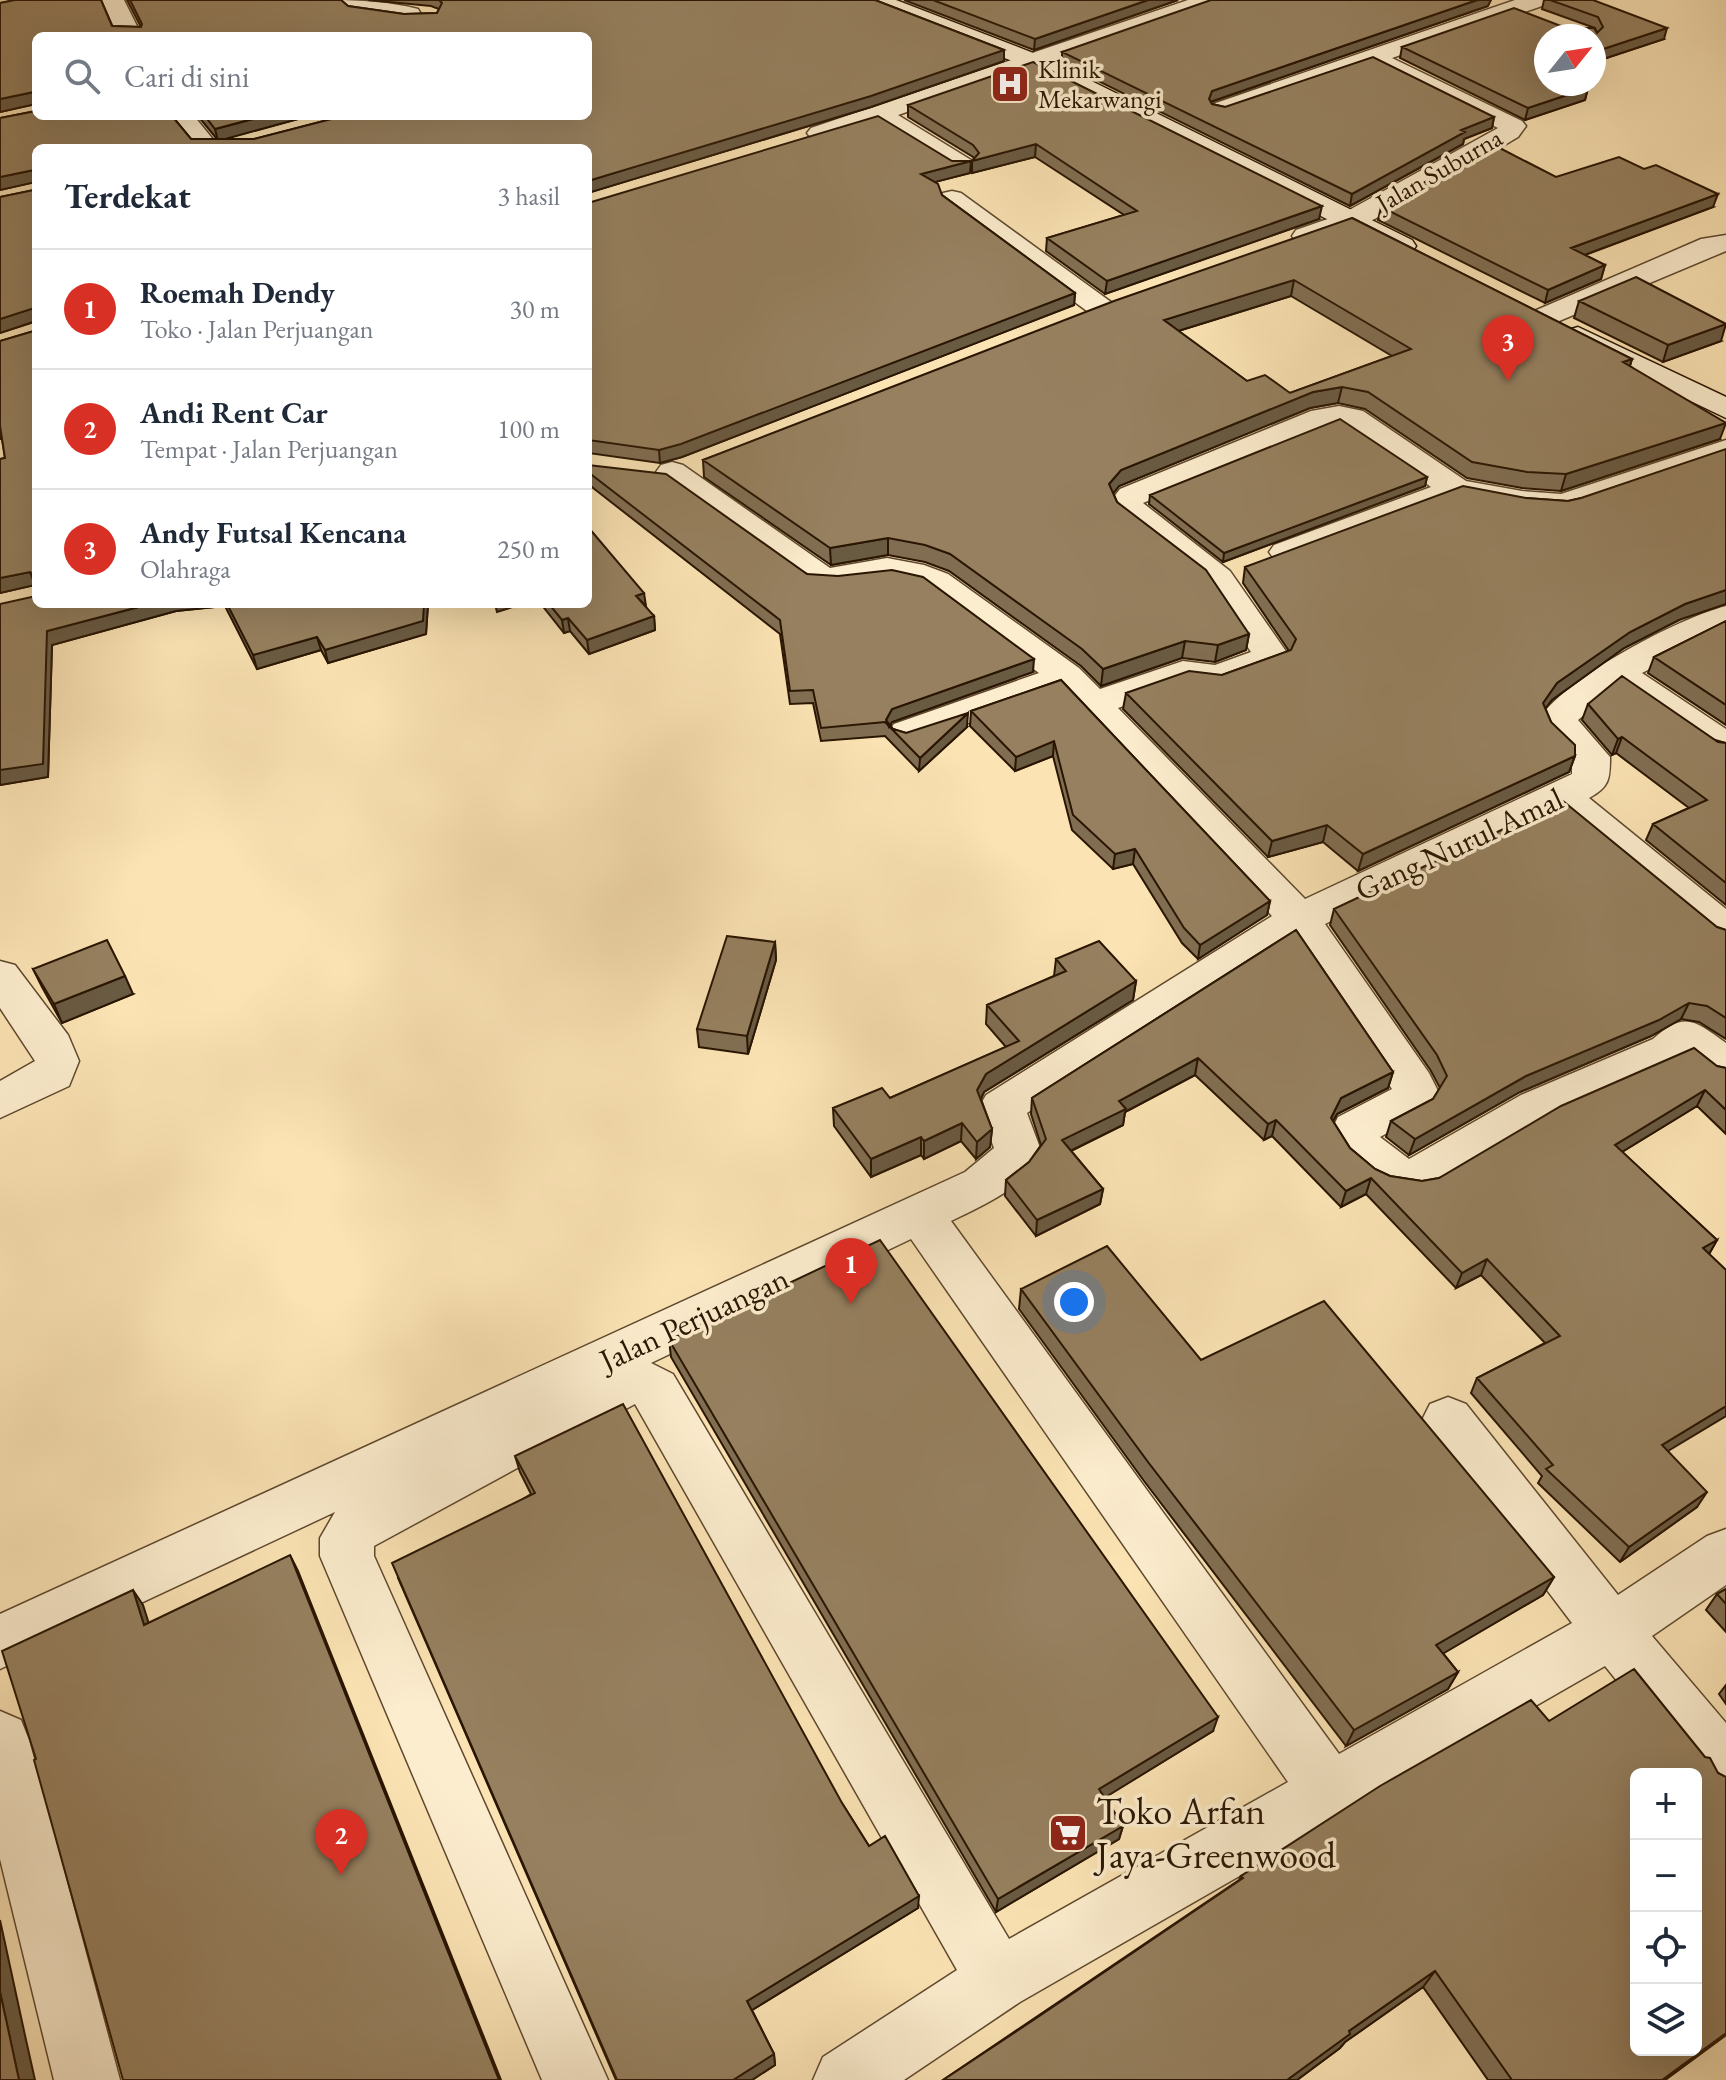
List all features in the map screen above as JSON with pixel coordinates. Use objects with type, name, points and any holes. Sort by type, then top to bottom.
[{"type":"street","points":[[113,0],[128,32]]},
{"type":"street","points":[[343,0],[364,10],[430,16]]},
{"type":"street","points":[[876,0],[1033,61],[1420,255]]},
{"type":"street","points":[[793,141],[881,115],[1210,0]]},
{"type":"street","points":[[1222,109],[1370,56],[1498,4],[1537,0]]},
{"type":"street","points":[[1498,4],[1547,22]]},
{"type":"street","points":[[1121,29],[1156,41]]},
{"type":"street","name":"Jalan Suburna","points":[[1352,220],[1509,132],[1513,126],[1370,56]]},
{"type":"street","points":[[881,115],[962,165]]},
{"type":"street","points":[[184,120],[204,144]]},
{"type":"street","points":[[952,199],[1101,308]]},
{"type":"street","points":[[1278,246],[1352,220]]},
{"type":"street","points":[[1542,318],[1711,245],[1726,243]]},
{"type":"street","points":[[1072,319],[1131,297]]},
{"type":"street","points":[[1515,304],[1726,409]]},
{"type":"street","points":[[1092,705],[1183,672],[1218,677],[1272,657],[1243,569],[1130,510],[1126,502],[1132,496],[1307,424],[1339,415],[1352,418],[1456,489],[1522,501],[1563,504],[1726,450]]},
{"type":"street","points":[[708,461],[659,473],[820,577],[840,579],[886,568],[917,572],[936,581],[1066,676],[1299,919],[1413,1085],[1416,1093],[1410,1100],[1354,1130],[1352,1135],[1390,1172],[1403,1178],[1415,1178],[1537,1107],[1669,1051],[1685,1036],[1726,1067]]},
{"type":"street","points":[[1243,569],[1456,489]]},
{"type":"street","name":"Gang Nurul Amal","points":[[1299,919],[1562,797],[1591,780],[1591,757],[1561,728],[1559,718],[1566,709],[1617,673],[1716,633]]},
{"type":"street","points":[[1617,673],[1726,747]]},
{"type":"street","points":[[907,732],[1066,676]]},
{"type":"street","points":[[1562,797],[1726,931]]},
{"type":"street","name":"Jalan Perjuangan","points":[[0,1642],[982,1185],[1019,1153],[1002,1107],[1299,919]]},
{"type":"street","points":[[0,976],[36,1023],[57,1061],[53,1074],[0,1101]]},
{"type":"street","points":[[927,1224],[1331,1792]]},
{"type":"street","points":[[575,2080],[347,1556],[347,1538],[359,1524],[629,1382],[644,1382],[655,1390],[998,1980]]},
{"type":"street","points":[[1448,1420],[1612,1631],[1726,1769]]},
{"type":"street","points":[[846,2080],[998,1980],[1612,1631],[1726,1554]]},
{"type":"street","points":[[0,1740],[87,2080]]},
{"type":"building","points":[[15,0],[101,0],[112,26],[141,27],[130,0],[341,0],[348,6],[404,14],[437,13],[442,3],[439,0],[875,0],[1004,50],[871,96],[592,180],[592,144],[32,144],[32,170],[0,177],[0,118],[32,112],[32,120],[175,120],[191,139],[254,139],[328,120],[592,120],[592,32],[32,32],[32,92],[0,99],[0,3]]},
{"type":"building","points":[[933,0],[1148,0],[1035,39]]},
{"type":"building","points":[[1211,0],[1477,0],[1212,91],[1209,99],[1212,104],[1225,107],[1373,57],[1494,117],[1461,130],[1465,132],[1352,194],[1062,52]]},
{"type":"building","points":[[1550,0],[1593,0],[1667,28],[1606,48],[1606,24],[1602,24],[1598,17]]},
{"type":"building","points":[[1514,8],[1556,24],[1534,24],[1534,96],[1564,96],[1528,108],[1402,47]]},
{"type":"building","points":[[1033,62],[1322,206],[1107,281],[1047,238],[1137,211],[1036,144],[972,161],[979,153],[973,145],[908,105]]},
{"type":"building","points":[[878,116],[952,161],[971,161],[921,174],[938,184],[942,195],[1075,293],[681,444],[659,450],[592,441],[592,202]]},
{"type":"building","points":[[208,120],[249,120],[215,129]]},
{"type":"building","points":[[1492,144],[1556,177],[1619,157],[1644,169],[1656,165],[1718,194],[1571,248],[1605,265],[1548,290],[1381,207]]},
{"type":"building","points":[[32,190],[32,309],[0,319],[0,197]]},
{"type":"building","points":[[1352,218],[1632,359],[1623,362],[1726,423],[1566,474],[1527,472],[1472,462],[1368,392],[1342,387],[1313,392],[1121,470],[1109,484],[1117,502],[1206,570],[1249,634],[1218,645],[1185,641],[1103,669],[1082,649],[950,554],[925,545],[888,538],[830,548],[703,460],[1114,301]],"holes":[[[1294,280],[1411,349],[1290,393],[1265,375],[1247,381],[1164,320]]]},
{"type":"building","points":[[1636,277],[1726,324],[1668,345],[1579,301]]},
{"type":"building","points":[[32,332],[32,574],[0,578],[0,459],[5,458],[0,426],[0,341]]},
{"type":"building","points":[[1340,419],[1427,477],[1224,553],[1150,495]]},
{"type":"building","points":[[1726,449],[1726,590],[1685,604],[1630,632],[1557,683],[1543,703],[1551,722],[1575,745],[1575,756],[1363,854],[1327,825],[1272,841],[1126,693],[1189,671],[1222,675],[1291,650],[1296,639],[1245,567],[1463,486],[1526,498],[1568,501]]},
{"type":"building","points":[[592,465],[666,474],[807,574],[838,576],[892,570],[923,577],[1034,659],[892,709],[886,720],[893,729],[906,733],[968,713],[920,758],[885,722],[821,728],[813,690],[790,691],[780,620],[592,475]]},
{"type":"building","points":[[592,532],[644,593],[636,596],[654,616],[587,640],[568,618],[562,620],[552,608],[592,608]]},
{"type":"building","points":[[32,597],[32,608],[135,608],[47,631],[43,764],[0,770],[0,604]]},
{"type":"building","points":[[229,608],[424,608],[423,621],[325,650],[317,637],[253,655]]},
{"type":"building","points":[[1726,621],[1726,705],[1654,657]]},
{"type":"building","points":[[1622,676],[1718,742],[1726,743],[1726,883],[1653,824],[1707,800],[1622,737],[1618,739],[1588,704]]},
{"type":"building","points":[[1061,680],[1270,901],[1200,945],[1184,928],[1135,849],[1115,854],[1073,815],[1054,741],[1016,757],[971,711]]},
{"type":"building","points":[[1563,801],[1717,927],[1726,930],[1726,1018],[1707,1006],[1689,1003],[1659,1020],[1526,1076],[1415,1139],[1391,1121],[1433,1099],[1447,1076],[1437,1055],[1334,909]]},
{"type":"building","points":[[1296,930],[1393,1072],[1341,1098],[1331,1118],[1350,1148],[1375,1169],[1390,1176],[1422,1181],[1439,1178],[1561,1106],[1694,1048],[1717,1066],[1726,1068],[1726,1110],[1705,1090],[1615,1145],[1717,1240],[1703,1248],[1726,1270],[1726,1406],[1662,1445],[1707,1492],[1629,1547],[1546,1469],[1553,1465],[1477,1378],[1560,1336],[1487,1259],[1462,1273],[1371,1178],[1346,1191],[1276,1120],[1268,1124],[1198,1058],[1119,1101],[1126,1109],[1062,1140],[1103,1189],[1037,1220],[1006,1180],[1029,1162],[1046,1139],[1032,1098]]},
{"type":"building","points":[[727,936],[775,942],[747,1036],[697,1029]]},
{"type":"building","points":[[107,940],[125,976],[54,1004],[33,969]]},
{"type":"building","points":[[1099,941],[1136,981],[986,1074],[977,1090],[992,1129],[977,1142],[962,1123],[924,1141],[921,1137],[871,1159],[833,1108],[882,1088],[890,1098],[1019,1041],[987,1005],[1066,971],[1056,959]]},
{"type":"building","points":[[880,1240],[1218,1717],[1099,1789],[1123,1826],[998,1899],[669,1340]]},
{"type":"building","points":[[1107,1246],[1201,1360],[1324,1301],[1554,1577],[1436,1645],[1458,1672],[1354,1730],[1148,1462],[1021,1289]]},
{"type":"building","points":[[623,1404],[842,1803],[869,1846],[885,1836],[919,1896],[747,2001],[774,2054],[733,2080],[617,2080],[392,1563],[535,1493],[515,1456]]},
{"type":"building","points":[[290,1555],[499,2080],[123,2080],[36,1759],[2,1651],[133,1590],[144,1625]]},
{"type":"building","points":[[1726,1589],[1726,1604],[1717,1594]]},
{"type":"building","points":[[1634,1669],[1705,1757],[1710,1758],[1718,1773],[1726,1777],[1726,2033],[1702,2051],[1702,1768],[1630,1768],[1630,2056],[1695,2056],[1662,2080],[1512,2080],[1435,1971],[1349,2031],[1350,2034],[1287,2080],[943,2080],[1243,1878],[1241,1876],[1380,1786],[1531,1700],[1549,1721]]},
{"type":"building","points":[[0,1992],[7,2024],[19,2080],[0,2080]]},
{"type":"place","name":"Klinik Mekarwangi","points":[[1010,84]]},
{"type":"place","name":"Andy Futsal Kencana","points":[[1508,381]]},
{"type":"place","name":"Roemah Dendy","points":[[851,1304]]},
{"type":"place","name":"Toko Arfan Jaya-Greenwood","points":[[1068,1833]]},
{"type":"place","name":"Andi Rent Car","points":[[341,1875]]}]
